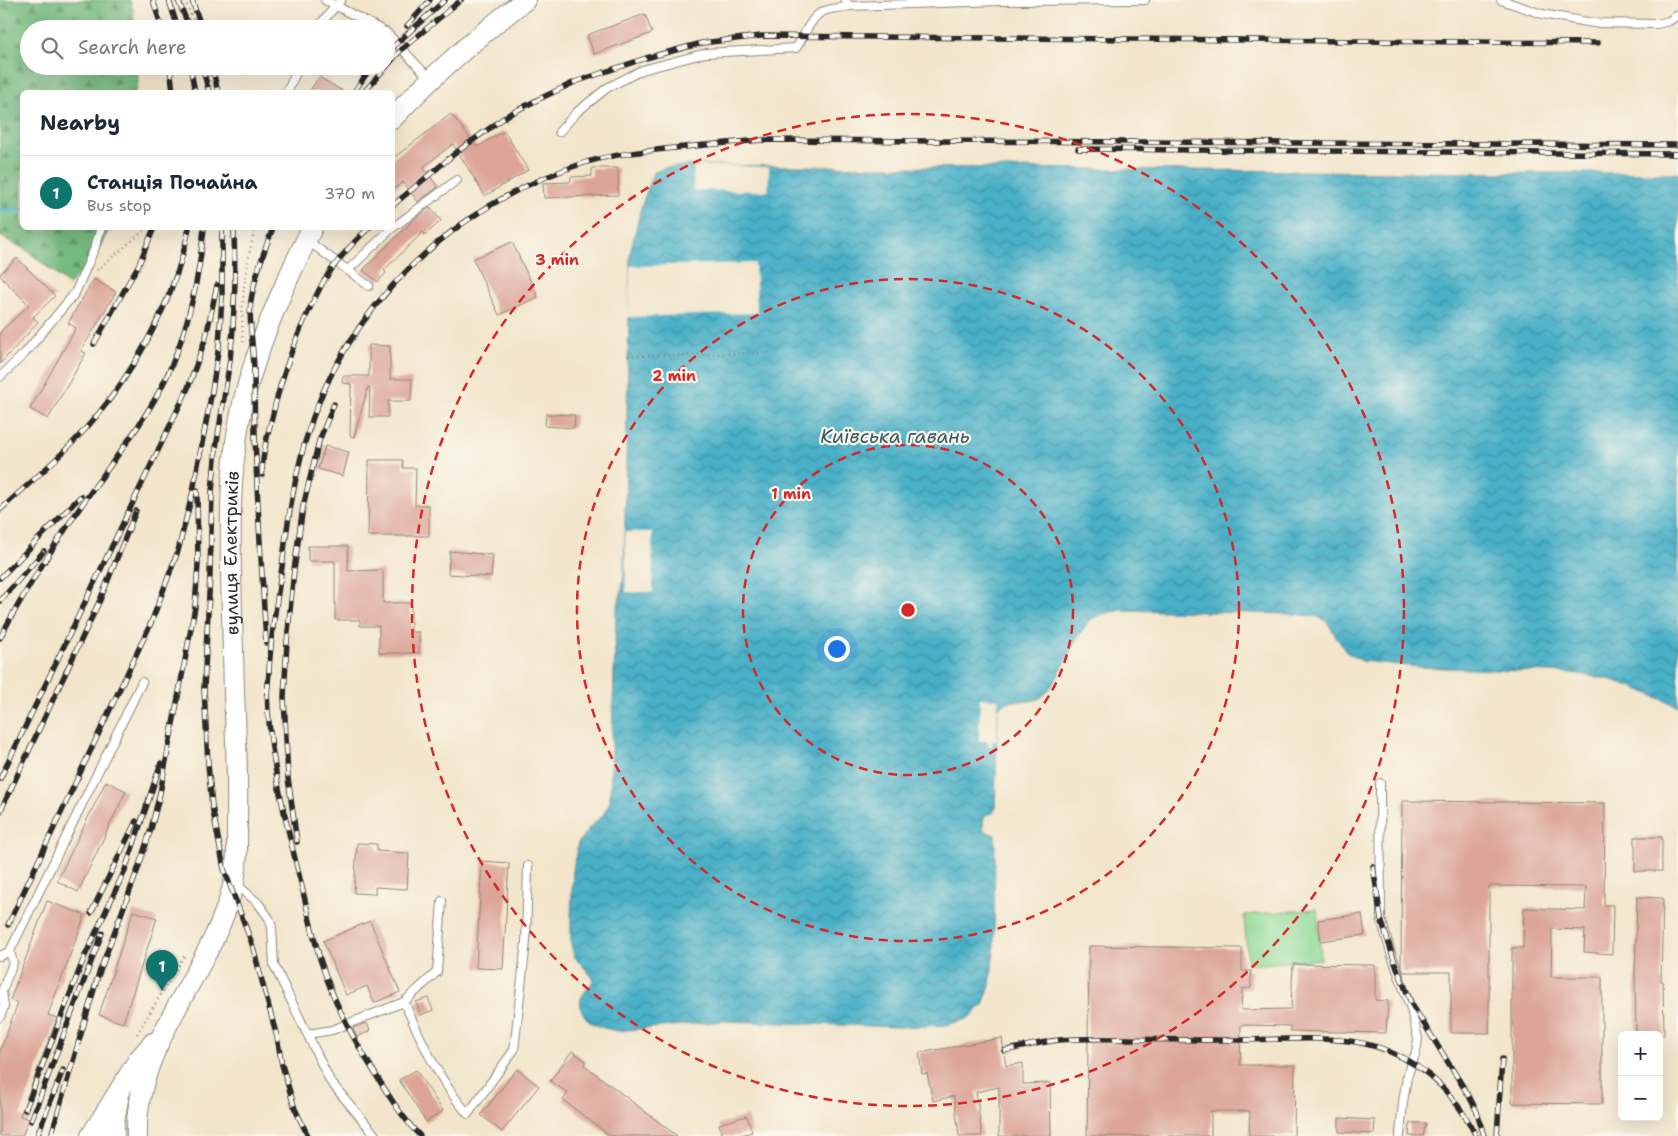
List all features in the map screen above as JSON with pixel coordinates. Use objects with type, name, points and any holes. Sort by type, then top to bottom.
[{"type":"street","points":[[395,116],[484,31],[525,0]]},
{"type":"street","name":"вулиця Електриків","points":[[165,1028],[213,941],[233,887],[238,795],[230,525],[234,457],[244,400],[254,366],[266,332],[309,234]]},
{"type":"street","points":[[105,1129],[116,1109],[123,1084],[139,1059],[165,1028]]},
{"type":"street","points":[[137,1136],[139,1103],[145,1079],[165,1028]]},
{"type":"street","points":[[105,1129],[123,1122],[137,1136]]},
{"type":"lane","points":[[325,0],[339,3],[366,20]]},
{"type":"lane","points":[[559,132],[577,112],[607,88],[642,70],[706,53],[796,48],[805,36],[808,25],[822,12],[847,3],[1145,0]]},
{"type":"lane","points":[[1501,0],[1542,14],[1593,23],[1657,24],[1669,21],[1678,15]]},
{"type":"lane","points":[[324,20],[339,3]]},
{"type":"lane","points":[[395,42],[431,80]]},
{"type":"lane","points":[[288,90],[295,75]]},
{"type":"lane","points":[[395,225],[457,180]]},
{"type":"lane","points":[[0,376],[24,353],[74,294],[94,250],[100,230]]},
{"type":"lane","points":[[348,270],[389,230]]},
{"type":"lane","points":[[309,234],[348,270],[369,286]]},
{"type":"lane","points":[[0,956],[10,951],[142,682]]},
{"type":"lane","points":[[1380,783],[1381,919],[1418,1039],[1404,1093],[1400,1136]]},
{"type":"lane","points":[[404,1002],[434,1066],[454,1099],[468,1114],[514,1050],[526,942],[528,866]]},
{"type":"lane","points":[[233,887],[258,903],[269,918],[272,927],[274,965],[330,1081],[376,1136]]},
{"type":"lane","points":[[308,1034],[332,1030],[404,1002],[437,972],[442,901]]},
{"type":"lane","points":[[0,1017],[4,1006],[2,991],[13,963],[10,951]]},
{"type":"path","points":[[185,0],[193,20]]},
{"type":"path","points":[[208,75],[212,90]]},
{"type":"path","points":[[93,274],[145,230]]},
{"type":"path","points":[[244,351],[242,313],[255,230]]},
{"type":"path","points":[[628,356],[769,353]]},
{"type":"path","points":[[136,1036],[189,948]]},
{"type":"green space","points":[[0,0],[130,0],[134,20],[20,20],[20,75],[138,75],[136,90],[20,90],[20,230],[109,230],[94,257],[69,285],[28,251],[0,236]]},
{"type":"green space","points":[[1317,909],[1321,959],[1248,965],[1244,915]]},
{"type":"water","name":"Київська гавань","points":[[694,165],[1678,173],[1678,706],[1609,679],[1573,673],[1420,667],[1362,661],[1346,652],[1327,622],[1316,616],[1122,610],[1102,614],[1087,624],[1059,674],[1042,697],[1030,701],[1008,702],[998,708],[995,809],[993,813],[985,815],[983,822],[984,831],[995,835],[994,950],[990,985],[983,1005],[967,1019],[946,1025],[899,1027],[723,1021],[618,1031],[593,1023],[588,1020],[582,1011],[581,999],[594,979],[574,956],[571,944],[573,869],[578,843],[589,828],[603,815],[610,802],[616,613],[624,573],[630,254],[641,208],[653,173],[664,168]]},
{"type":"pier","points":[[694,165],[769,167],[768,191],[693,190]]},
{"type":"pier","points":[[755,263],[757,313],[628,317],[630,266]]},
{"type":"pier","points":[[625,532],[652,532],[653,592],[626,592]]},
{"type":"pier","points":[[980,698],[998,699],[997,741],[992,741],[992,746],[988,745],[988,741],[979,741]]},
{"type":"building","points":[[645,14],[652,33],[594,54],[587,35]]},
{"type":"building","points":[[319,77],[341,90],[310,90]]},
{"type":"building","points":[[451,114],[477,147],[504,131],[528,170],[485,196],[453,144],[423,167],[438,187],[418,202],[403,182],[395,188],[395,157]]},
{"type":"building","points":[[592,168],[618,168],[618,195],[544,198],[543,183],[570,182],[571,177],[592,176]]},
{"type":"building","points":[[430,207],[441,221],[425,235],[423,232],[384,270],[386,273],[378,282],[363,270],[413,220]]},
{"type":"building","points":[[512,242],[538,297],[499,315],[473,259]]},
{"type":"building","points":[[17,258],[55,296],[33,317],[38,322],[0,364],[0,332],[29,305],[0,276]]},
{"type":"building","points":[[94,279],[116,292],[81,351],[86,353],[48,419],[30,409],[76,328],[68,323]]},
{"type":"building","points":[[369,345],[390,346],[390,379],[412,379],[411,401],[388,401],[388,417],[369,417],[370,387],[368,387],[354,437],[350,436],[351,384],[342,383],[343,376],[369,376]]},
{"type":"building","points":[[546,414],[575,415],[574,428],[545,426]]},
{"type":"building","points":[[325,446],[349,452],[343,476],[318,469]]},
{"type":"building","points":[[369,460],[403,460],[403,468],[416,468],[415,505],[429,505],[429,536],[368,536]]},
{"type":"building","points":[[308,546],[348,546],[348,571],[383,570],[383,603],[411,603],[411,632],[419,632],[419,653],[379,653],[379,626],[360,626],[360,620],[335,620],[335,561],[308,561]]},
{"type":"building","points":[[450,551],[493,555],[491,577],[448,574]]},
{"type":"building","points":[[106,781],[126,791],[78,892],[57,881]]},
{"type":"building","points":[[1402,801],[1605,803],[1604,905],[1613,905],[1612,954],[1584,952],[1585,930],[1552,929],[1551,977],[1602,977],[1602,1104],[1512,1103],[1512,948],[1523,948],[1524,908],[1585,910],[1586,887],[1489,886],[1489,1033],[1451,1033],[1451,972],[1404,972],[1401,965]]},
{"type":"building","points":[[1635,837],[1662,837],[1662,871],[1635,871]]},
{"type":"building","points":[[357,843],[377,844],[377,851],[409,853],[407,889],[375,887],[375,894],[354,893]]},
{"type":"building","points":[[482,861],[509,863],[503,969],[476,968]]},
{"type":"building","points":[[1637,897],[1663,898],[1661,981],[1663,981],[1664,1035],[1663,1031],[1636,1031]]},
{"type":"building","points":[[47,901],[85,915],[48,1015],[57,1018],[20,1116],[29,1119],[22,1136],[0,1136],[0,1051],[18,1003],[10,1000]]},
{"type":"building","points":[[133,911],[157,918],[123,1023],[99,1015]]},
{"type":"building","points":[[1362,914],[1365,935],[1321,941],[1318,920]]},
{"type":"building","points":[[370,921],[400,992],[374,1003],[367,986],[346,995],[323,941]]},
{"type":"building","points":[[1089,946],[1242,948],[1242,971],[1251,971],[1251,988],[1242,989],[1241,1010],[1291,1009],[1293,964],[1375,965],[1375,1000],[1388,1001],[1386,1033],[1290,1031],[1290,1026],[1241,1025],[1240,1065],[1295,1065],[1294,1136],[1249,1136],[1250,1111],[1211,1111],[1211,1136],[1087,1136]]},
{"type":"building","points":[[428,998],[433,1010],[421,1015],[416,1002]]},
{"type":"building","points":[[367,1023],[370,1031],[357,1037],[353,1028]]},
{"type":"building","points":[[1002,1038],[1006,1066],[1023,1063],[1023,1084],[1050,1083],[1051,1136],[999,1136],[999,1087],[976,1092],[982,1136],[959,1136],[954,1096],[933,1101],[927,1073],[922,1074],[919,1053]]},
{"type":"building","points":[[572,1051],[586,1061],[584,1065],[677,1136],[610,1136],[563,1100],[568,1093],[550,1081]]},
{"type":"building","points":[[517,1069],[539,1086],[502,1132],[481,1115]]},
{"type":"building","points":[[416,1070],[443,1111],[426,1122],[399,1080]]},
{"type":"building","points":[[747,1116],[752,1132],[737,1136],[723,1136],[719,1124]]},
{"type":"building","points":[[1339,1118],[1375,1120],[1374,1134],[1339,1132]]},
{"type":"building","points":[[1410,1123],[1426,1123],[1423,1136],[1409,1136]]},
{"type":"waterway","points":[[0,211],[20,209]]},
{"type":"railway","points":[[153,0],[159,20]]},
{"type":"railway","points":[[169,0],[175,20]]},
{"type":"railway","points":[[178,0],[186,20]]},
{"type":"railway","points":[[192,0],[199,20]]},
{"type":"railway","points":[[407,26],[430,0]]},
{"type":"railway","points":[[395,45],[445,0]]},
{"type":"railway","points":[[395,57],[461,0]]},
{"type":"railway","points":[[395,204],[458,151],[508,115],[575,82],[646,58],[702,43],[761,36],[1598,43]]},
{"type":"railway","points":[[171,75],[173,90]]},
{"type":"railway","points":[[192,75],[195,90]]},
{"type":"railway","points":[[204,75],[208,90]]},
{"type":"railway","points":[[214,75],[218,90]]},
{"type":"railway","points":[[355,90],[366,75]]},
{"type":"railway","points":[[366,90],[379,75]]},
{"type":"railway","points":[[267,694],[274,617],[297,473],[305,442],[323,393],[347,347],[376,305],[411,267],[450,233],[492,204],[538,181],[587,162],[620,155],[764,140],[1678,145]]},
{"type":"railway","points":[[1078,149],[1678,154]]},
{"type":"railway","points":[[94,344],[139,264],[153,230]]},
{"type":"railway","points":[[0,510],[69,447],[115,392],[148,340],[161,312],[173,284],[188,230]]},
{"type":"railway","points":[[0,638],[20,601],[64,531],[140,424],[166,378],[181,342],[191,304],[204,230]]},
{"type":"railway","points":[[8,925],[151,623],[178,551],[193,491],[219,345],[222,297],[222,230]]},
{"type":"railway","points":[[234,230],[233,329],[216,448],[212,492],[204,688],[208,764],[212,806],[224,869],[252,944],[295,1109],[308,1136]]},
{"type":"railway","points":[[266,643],[256,473],[254,362],[250,309],[257,272],[272,230]]},
{"type":"railway","points":[[262,475],[265,446],[276,402],[291,352],[304,321],[319,290],[335,265],[367,230]]},
{"type":"railway","points":[[0,779],[188,388],[206,337],[217,285]]},
{"type":"railway","points":[[297,842],[288,778],[284,697],[287,642],[294,570],[303,507],[319,441],[334,404]]},
{"type":"railway","points":[[51,1136],[98,976],[138,869],[160,793],[195,607],[198,565],[197,490]]},
{"type":"railway","points":[[0,578],[81,496]]},
{"type":"railway","points":[[0,812],[100,600],[136,511]]},
{"type":"railway","points":[[0,601],[44,551]]},
{"type":"railway","points":[[267,688],[273,756],[320,959],[342,1014],[362,1053],[393,1102],[420,1136]]},
{"type":"railway","points":[[25,1110],[84,958],[125,870],[161,763]]},
{"type":"railway","points":[[91,913],[136,821]]},
{"type":"railway","points":[[1373,866],[1381,919],[1395,963],[1411,1003],[1469,1096],[1477,1112],[1484,1136]]},
{"type":"railway","points":[[31,1121],[102,933]]},
{"type":"railway","points":[[1004,1051],[1045,1042],[1076,1039],[1316,1039],[1372,1045],[1403,1058],[1429,1075],[1451,1097],[1469,1122],[1476,1136]]},
{"type":"railway","points":[[1497,1136],[1502,1059]]},
{"type":"railway","points":[[37,1136],[63,1070]]},
{"type":"place","name":"Станція Почайна","points":[[162,991]]}]
